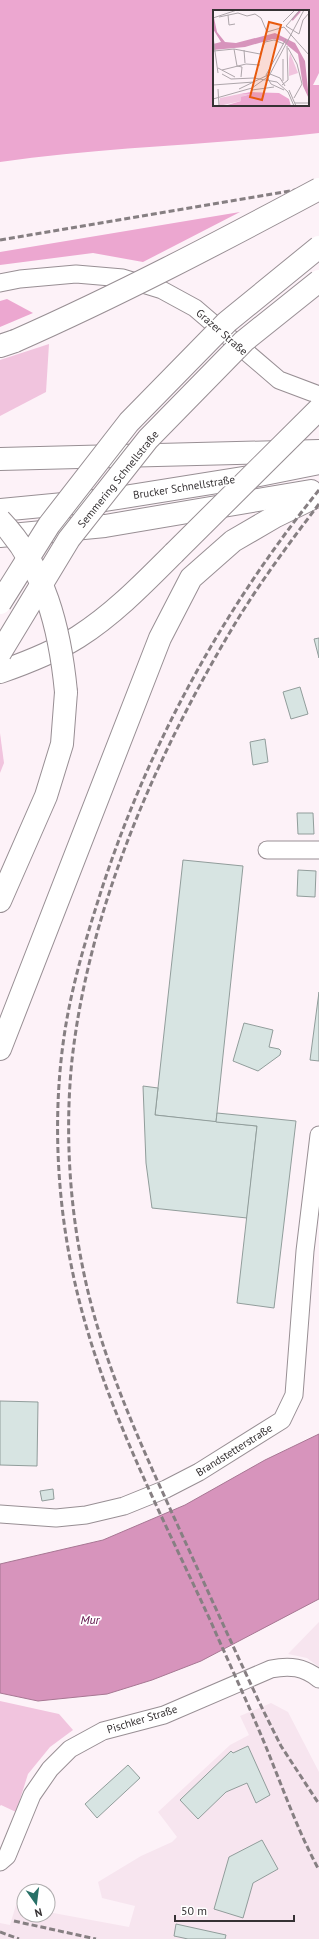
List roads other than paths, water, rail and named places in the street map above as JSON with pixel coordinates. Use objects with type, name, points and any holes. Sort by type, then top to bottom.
[{"type":"highway","points":[[7,343],[89,308],[170,268],[319,190]]},
{"type":"highway","points":[[0,603],[49,525],[129,422],[227,322],[319,248]]},
{"type":"highway","name":"Semmering Schnellstraße","points":[[0,653],[69,539],[148,439],[244,341],[319,280]]},
{"type":"highway","points":[[0,672],[25,663],[78,637],[124,601],[319,409]]},
{"type":"highway","points":[[0,459],[319,451]]},
{"type":"highway","name":"Brucker Schnellstraße","points":[[0,510],[105,500],[319,463]]},
{"type":"highway","points":[[0,536],[105,526],[319,490]]},
{"type":"highway","points":[[0,1049],[160,638],[191,578],[233,541],[276,516],[319,495]]},
{"type":"highway","points":[[0,520],[20,546],[36,571],[50,602],[63,659],[66,692],[62,744],[46,796],[0,901]]},
{"type":"street","name":"Grazer Straße","points":[[0,283],[20,279],[76,274],[123,278],[162,290],[195,308],[279,380],[319,395]]},
{"type":"street","points":[[267,850],[319,850]]},
{"type":"street","name":"Brandstetterstraße","points":[[0,1514],[56,1518],[86,1514],[124,1506],[166,1489],[199,1472],[282,1420],[294,1395],[305,1251],[319,1135]]},
{"type":"street","name":"Pischker Straße","points":[[0,1862],[7,1856],[32,1795],[50,1769],[70,1749],[103,1731],[164,1715],[271,1669],[290,1667],[302,1669],[319,1679]]},
{"type":"water","name":"Mur","points":[[319,1434],[319,1599],[201,1661],[152,1680],[107,1694],[38,1701],[0,1693],[0,1564],[103,1540],[185,1505],[265,1460]]},
{"type":"railway","points":[[0,240],[319,186]]},
{"type":"railway","points":[[319,490],[249,585],[218,635],[188,686],[138,793],[116,848],[97,904],[74,985],[63,1045],[58,1110],[59,1177],[67,1242],[84,1320],[98,1364],[132,1452],[211,1622],[267,1749],[312,1858],[319,1870]]},
{"type":"railway","points":[[319,504],[255,592],[207,672],[179,724],[131,833],[111,889],[94,945],[81,1003],[72,1060],[69,1112],[70,1165],[74,1218],[78,1244],[91,1302],[111,1368],[136,1432],[263,1710],[281,1746],[319,1804]]},
{"type":"railway","points":[[14,1921],[96,1939]]},
{"type":"railway","points":[[0,1932],[19,1939]]}]
